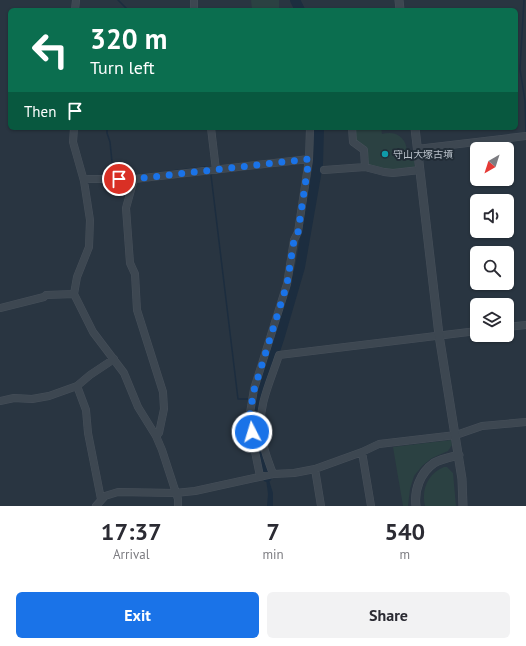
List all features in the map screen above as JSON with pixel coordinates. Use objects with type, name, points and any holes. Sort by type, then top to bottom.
[{"type":"street","points":[[74,130],[73,142],[84,181],[90,220],[89,247],[77,277],[74,294],[93,332],[124,373],[138,407],[156,436],[178,499],[178,506]]},
{"type":"street","points":[[211,130],[216,170]]},
{"type":"street","points":[[261,476],[252,432],[250,413],[254,390],[287,284],[294,240],[298,232],[309,159],[310,130]]},
{"type":"street","points":[[352,130],[353,142],[364,150],[365,167]]},
{"type":"street","points":[[415,130],[440,335],[462,478],[463,506]]},
{"type":"street","points":[[417,149],[525,136]]},
{"type":"street","points":[[84,181],[88,179],[134,179],[309,159]]},
{"type":"street","points":[[324,170],[365,167],[393,173],[420,170]]},
{"type":"street","points":[[134,179],[126,208],[130,263],[135,274],[137,310],[163,392],[164,410],[156,436]]},
{"type":"street","points":[[0,308],[44,297],[46,295],[74,294]]},
{"type":"street","points":[[514,326],[526,325]]},
{"type":"street","points":[[272,474],[261,432],[261,416],[263,403],[279,355],[470,332]]},
{"type":"street","points":[[0,400],[14,398],[32,399],[49,396],[77,386],[90,375],[114,359]]},
{"type":"street","points":[[77,386],[86,410],[88,434],[101,499]]},
{"type":"street","points":[[96,506],[101,499],[118,492],[175,493],[195,491],[261,476],[294,473],[315,469],[362,452],[379,444],[456,435],[482,426],[526,422]]},
{"type":"street","points":[[362,452],[371,506]]},
{"type":"street","points":[[416,506],[416,492],[422,476],[438,461],[459,455]]},
{"type":"street","points":[[315,469],[321,506]]},
{"type":"green space","points":[[251,0],[279,0],[279,8],[252,8]]},
{"type":"green space","points":[[355,130],[381,130],[382,134],[396,134],[403,139],[407,152],[414,153],[415,168],[394,171],[366,166],[365,149],[355,141]]},
{"type":"green space","points":[[451,440],[452,445],[448,451],[432,458],[422,466],[414,476],[410,489],[408,506],[403,506],[393,447]]},
{"type":"green space","points":[[444,467],[447,467],[453,473],[456,506],[425,506],[424,494],[427,483],[434,473]]},
{"type":"water","points":[[264,464],[273,493],[273,506],[267,506],[268,494]]},
{"type":"waterway","points":[[118,0],[126,8]]},
{"type":"waterway","points":[[295,0],[299,8]]},
{"type":"waterway","points":[[524,0],[520,69],[525,101],[526,133]]},
{"type":"waterway","points":[[107,130],[110,142],[113,172],[115,174],[128,176]]},
{"type":"waterway","points":[[267,477],[257,433],[257,410],[259,399],[279,339],[300,267],[318,164],[319,130]]},
{"type":"waterway","points":[[131,176],[205,167]]},
{"type":"waterway","points":[[211,175],[238,399],[248,399]]},
{"type":"place","name":"守山大塚古墳","points":[[385,154]]},
{"type":"route","points":[[119,179],[134,179],[309,159],[298,232],[294,240],[287,284],[254,390],[250,413],[252,432]]}]
